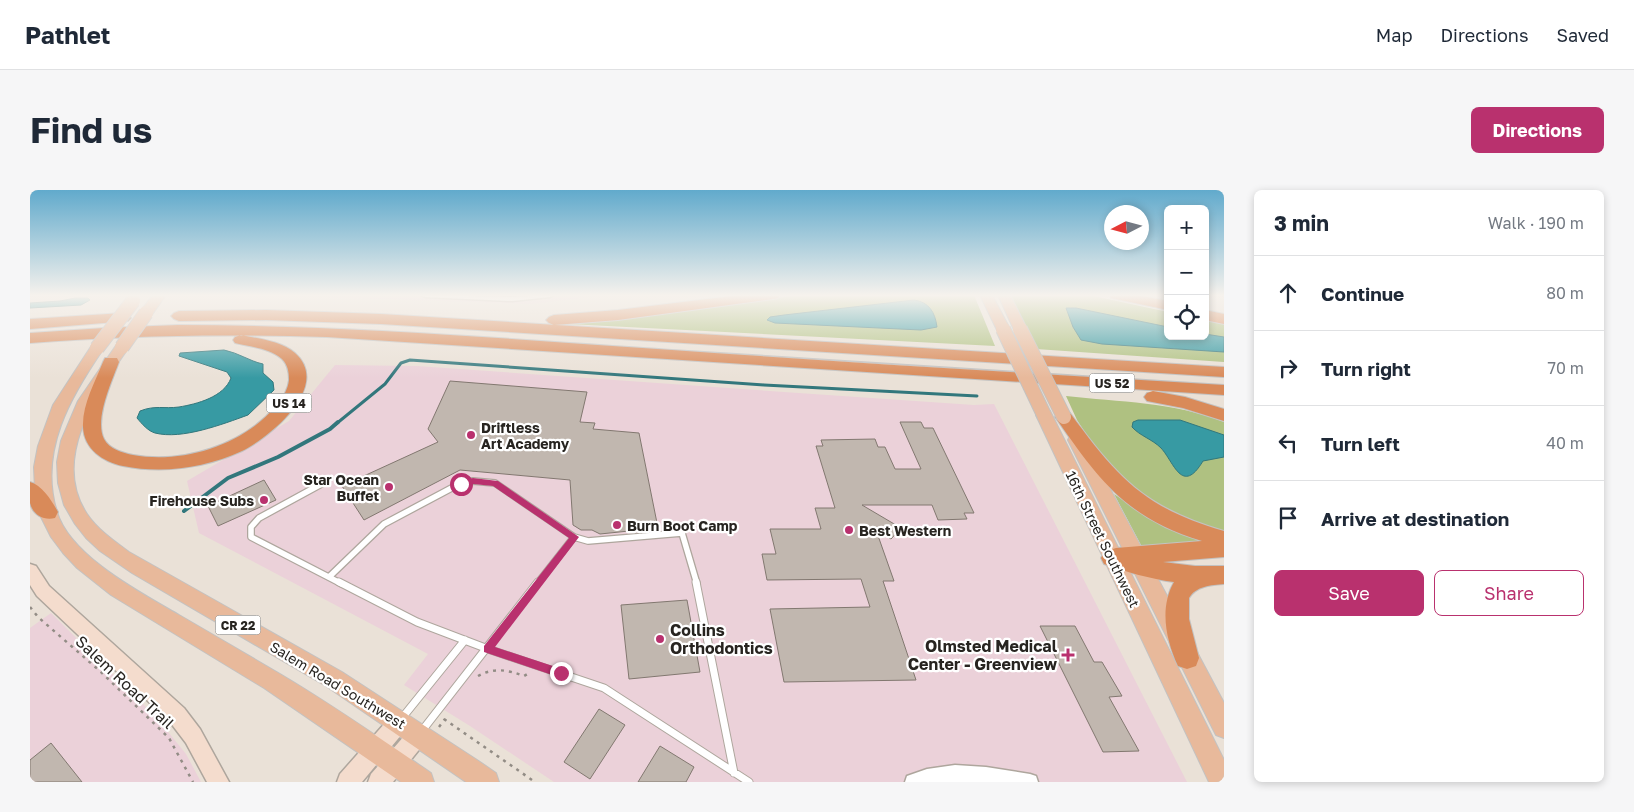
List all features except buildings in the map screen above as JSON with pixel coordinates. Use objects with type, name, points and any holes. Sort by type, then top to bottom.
[{"type":"highway","name":"US 52","points":[[30,324],[60,323]]},
{"type":"highway","name":"US 52","points":[[439,323],[1224,372]]},
{"type":"highway","name":"US 52","points":[[36,338],[196,329],[339,332],[719,359],[1224,390]]},
{"type":"highway","name":"US 14","points":[[36,338],[225,339],[259,342],[281,349],[295,362],[299,376],[293,395],[282,414],[254,435],[236,445],[202,458],[168,463],[148,463],[112,457],[100,450],[95,442],[92,429],[93,408],[111,362]]},
{"type":"highway","points":[[1000,376],[1168,399],[1224,415]]},
{"type":"highway","points":[[1064,417],[1100,467],[1116,485],[1136,502],[1164,518],[1202,533],[1224,539]]},
{"type":"highway","points":[[30,489],[48,512]]},
{"type":"highway","points":[[1139,561],[1224,548]]},
{"type":"highway","points":[[1112,558],[1139,561],[1219,576]]},
{"type":"highway","points":[[1187,658],[1178,625],[1177,602],[1179,594],[1187,584],[1219,576]]},
{"type":"main road","points":[[48,512],[42,490],[43,440],[65,391],[116,323]]},
{"type":"main road","name":"US 14","points":[[111,362],[140,323]]},
{"type":"main road","name":"16th Street Southwest","points":[[1000,323],[1222,782]]},
{"type":"main road","name":"16th Street Southwest","points":[[1017,323],[1224,727]]},
{"type":"main road","name":"Salem Road Southwest","points":[[111,362],[82,406],[70,439],[67,454],[67,486],[73,506],[100,540],[133,563],[332,678],[409,727],[488,782]]},
{"type":"main road","name":"CR 22","points":[[48,512],[56,528],[71,547],[103,578],[332,719],[422,782]]},
{"type":"street","points":[[30,571],[43,592],[177,715],[193,736],[218,782]]},
{"type":"street","points":[[348,782],[386,756],[409,727]]},
{"type":"street","points":[[380,782],[386,756]]},
{"type":"street","points":[[913,782],[935,774],[970,775],[1030,782]]},
{"type":"lane","points":[[329,577],[384,524],[461,484],[473,481],[495,483],[574,537],[588,541],[682,532],[699,591],[734,773]]},
{"type":"lane","points":[[325,482],[262,516],[250,528],[250,537],[417,622],[488,649],[604,688],[749,782]]},
{"type":"lane","points":[[409,727],[434,714],[488,649],[574,537]]},
{"type":"lane","points":[[409,727],[465,640]]},
{"type":"path","name":"Salem Road Trail","points":[[30,607],[38,617],[101,672],[169,738],[193,782]]},
{"type":"path","points":[[475,678],[487,670],[506,670],[524,676],[540,666]]},
{"type":"path","points":[[444,720],[448,713]]},
{"type":"path","points":[[434,714],[534,782]]},
{"type":"shaded area","points":[[335,365],[417,366],[974,405],[994,404],[1187,782],[554,782],[404,685],[428,654],[199,533],[187,481],[289,421]]},
{"type":"shaded area","points":[[51,613],[156,717],[186,754],[201,782],[30,782],[30,628]]},
{"type":"green space","points":[[985,323],[995,346],[568,324]]},
{"type":"green space","points":[[1023,323],[1164,323],[1164,340],[1209,340],[1209,323],[1217,323],[1224,324],[1224,362],[1036,349]]},
{"type":"green space","points":[[1066,396],[1186,410],[1224,422],[1224,531],[1177,517],[1151,503],[1103,460],[1077,420]]},
{"type":"green space","points":[[1114,494],[1150,518],[1206,541],[1142,547]]},
{"type":"water","points":[[775,323],[936,323],[937,327],[921,330]]},
{"type":"water","points":[[1071,323],[1147,323],[1164,326],[1164,340],[1209,340],[1209,335],[1224,337],[1224,352],[1102,344],[1081,340]]},
{"type":"water","points":[[224,350],[263,364],[263,373],[273,382],[274,390],[248,415],[190,433],[166,435],[152,432],[137,418],[140,411],[145,409],[179,407],[194,404],[216,395],[227,385],[231,378],[227,372],[179,356],[180,353]]},
{"type":"water","points":[[1138,420],[1180,420],[1224,435],[1224,457],[1203,461],[1196,471],[1189,476],[1184,476],[1174,467],[1161,448],[1132,427],[1133,422]]},
{"type":"waterway","points":[[336,424],[385,384],[401,363],[410,360],[764,385],[977,396]]},
{"type":"waterway","points":[[184,511],[228,478],[278,457],[330,429],[338,422]]},
{"type":"place","name":"Driftless Art Academy","points":[[471,435]]},
{"type":"place","name":"Star Ocean Buffet","points":[[389,487]]},
{"type":"place","name":"Firehouse Subs","points":[[264,500]]},
{"type":"place","name":"Burn Boot Camp","points":[[617,525]]},
{"type":"place","name":"Best Western","points":[[849,530]]},
{"type":"place","name":"Collins Orthodontics","points":[[660,639]]},
{"type":"place","name":"Olmsted Medical Center - Greenview","points":[[1068,655]]},
{"type":"route","points":[[461,484],[473,481],[495,483],[574,537],[488,649],[561,673]]}]
